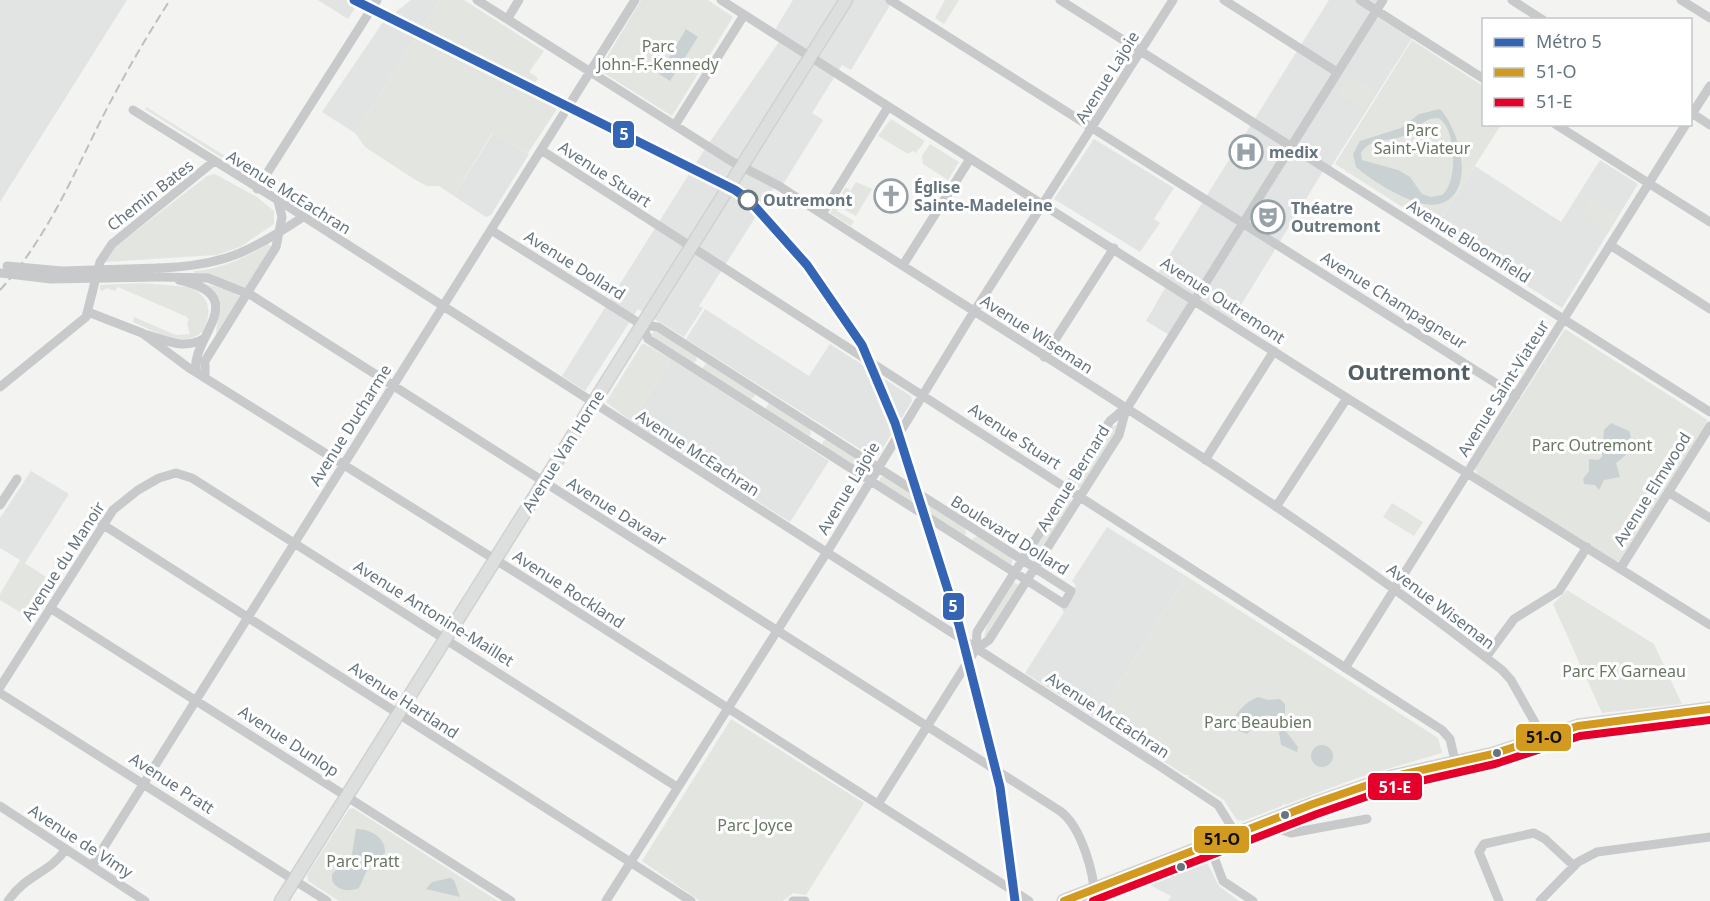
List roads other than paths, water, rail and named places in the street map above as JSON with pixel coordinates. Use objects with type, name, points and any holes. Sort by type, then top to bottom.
[{"type":"main road","name":"Avenue Van Horne","points":[[281,901],[846,0]]},
{"type":"main road","points":[[1064,901],[1094,895],[1209,844],[1377,781],[1493,754],[1578,726],[1710,709]]},
{"type":"street","points":[[257,189],[377,0]]},
{"type":"street","name":"Avenue Wiseman","points":[[477,0],[903,265],[1276,507],[1486,657],[1512,680],[1543,737]]},
{"type":"street","points":[[508,18],[519,0]]},
{"type":"street","name":"Avenue Ducharme","points":[[92,866],[635,0]]},
{"type":"street","name":"Avenue Outremont","points":[[721,0],[1347,398],[1710,625]]},
{"type":"street","name":"Avenue Champagneur","points":[[890,0],[1516,396]]},
{"type":"street","name":"Avenue Bloomfield","points":[[1060,0],[1710,412]]},
{"type":"street","name":"Avenue Lajoie","points":[[606,901],[826,553],[974,312],[1173,0]]},
{"type":"street","points":[[1224,0],[1337,72]]},
{"type":"street","points":[[1360,0],[1482,78]]},
{"type":"street","name":"Avenue Bernard","points":[[975,649],[989,640],[1119,435],[1126,409],[1383,0]]},
{"type":"street","points":[[1512,0],[1540,18]]},
{"type":"street","points":[[1681,0],[1710,18]]},
{"type":"street","points":[[675,125],[744,15]]},
{"type":"street","points":[[1692,113],[1710,86]]},
{"type":"street","points":[[822,214],[888,107]]},
{"type":"street","name":"Avenue McEachran","points":[[133,110],[1214,802],[1225,813],[1236,834]]},
{"type":"street","points":[[1692,115],[1710,124]]},
{"type":"street","points":[[1558,126],[1710,222]]},
{"type":"street","name":"Avenue Saint-Viateur","points":[[1345,668],[1685,126]]},
{"type":"street","name":"Avenue Stuart","points":[[541,150],[1444,732],[1450,739],[1455,761]]},
{"type":"street","points":[[903,265],[970,159]]},
{"type":"street","name":"Chemin Bates","points":[[88,312],[99,267],[109,248],[213,162]]},
{"type":"street","points":[[201,373],[205,361],[274,251],[282,215],[278,201]]},
{"type":"street","points":[[0,273],[57,279],[159,272],[200,266],[227,260],[303,217]]},
{"type":"street","name":"Avenue Dollard","points":[[491,230],[642,325]]},
{"type":"street","points":[[1610,245],[1710,309]]},
{"type":"street","points":[[1044,357],[1114,248]]},
{"type":"street","points":[[0,264],[62,271],[159,272],[194,284],[210,296],[215,317],[195,359],[201,373]]},
{"type":"street","name":"Avenue Davaar","points":[[159,272],[208,278],[248,293],[1065,815],[1077,834],[1094,879],[1094,895]]},
{"type":"street","points":[[0,387],[81,322],[88,312]]},
{"type":"street","name":"Avenue Rockland","points":[[88,312],[142,333],[201,373],[1029,901]]},
{"type":"street","name":"Boulevard Dollard","points":[[642,325],[658,327],[1071,591],[1064,604],[648,339],[642,325]]},
{"type":"street","points":[[142,333],[181,345],[193,344],[206,338]]},
{"type":"street","points":[[1205,460],[1274,351]]},
{"type":"street","points":[[1276,507],[1347,398]]},
{"type":"street","name":"Avenue Bernard","points":[[975,649],[977,632],[1022,560],[1110,421],[1126,409]]},
{"type":"street","name":"Avenue Elmwood","points":[[1620,569],[1710,426]]},
{"type":"street","name":"Avenue Antonine-Maillet","points":[[172,473],[192,478],[677,786]]},
{"type":"street","name":"Avenue du Manoir","points":[[0,687],[102,524],[124,499],[172,473]]},
{"type":"street","points":[[0,505],[16,479]]},
{"type":"street","points":[[1668,492],[1710,518]]},
{"type":"street","name":"Avenue Hartland","points":[[102,524],[691,901]]},
{"type":"street","points":[[1486,657],[1514,620],[1559,591],[1587,547]]},
{"type":"street","name":"Avenue Dunlop","points":[[50,608],[511,901]]},
{"type":"street","points":[[878,804],[975,649]]},
{"type":"street","name":"Avenue Pratt","points":[[0,693],[327,901]]},
{"type":"street","name":"Avenue de Vimy","points":[[0,806],[145,901]]},
{"type":"street","points":[[1276,818],[1282,830],[1291,833],[1367,819]]},
{"type":"street","points":[[1499,901],[1479,852],[1484,844],[1534,833],[1545,839],[1574,866]]},
{"type":"street","points":[[1540,901],[1574,866],[1597,852],[1710,837]]},
{"type":"street","points":[[1209,844],[1223,881],[1253,901]]},
{"type":"street","points":[[8,901],[21,883],[55,864],[66,849]]},
{"type":"street","points":[[793,901],[805,901]]},
{"type":"railway","points":[[0,290],[42,233],[123,79],[170,0]]},
{"type":"metro line","name":"5","points":[[354,0],[735,190],[749,200],[807,265],[862,345],[895,423],[959,625],[1000,787],[1015,901]]},
{"type":"place","name":"medix","points":[[1246,152]]},
{"type":"place","name":"Église Sainte-Madeleine","points":[[891,196]]},
{"type":"place","name":"Outremont","points":[[748,200]]},
{"type":"place","name":"Théatre Outremont","points":[[1268,217]]},
{"type":"district","name":"Outremont","points":[[1409,372]]},
{"type":"park label","name":"Parc John-F.-Kennedy","points":[[658,55]]},
{"type":"park label","name":"Parc Saint-Viateur","points":[[1422,139]]},
{"type":"park label","name":"Parc Outremont","points":[[1592,445]]},
{"type":"park label","name":"Parc FX Garneau","points":[[1624,671]]},
{"type":"park label","name":"Parc Beaubien","points":[[1258,722]]},
{"type":"park label","name":"Parc Joyce","points":[[755,825]]},
{"type":"park label","name":"Parc Pratt","points":[[363,861]]}]
